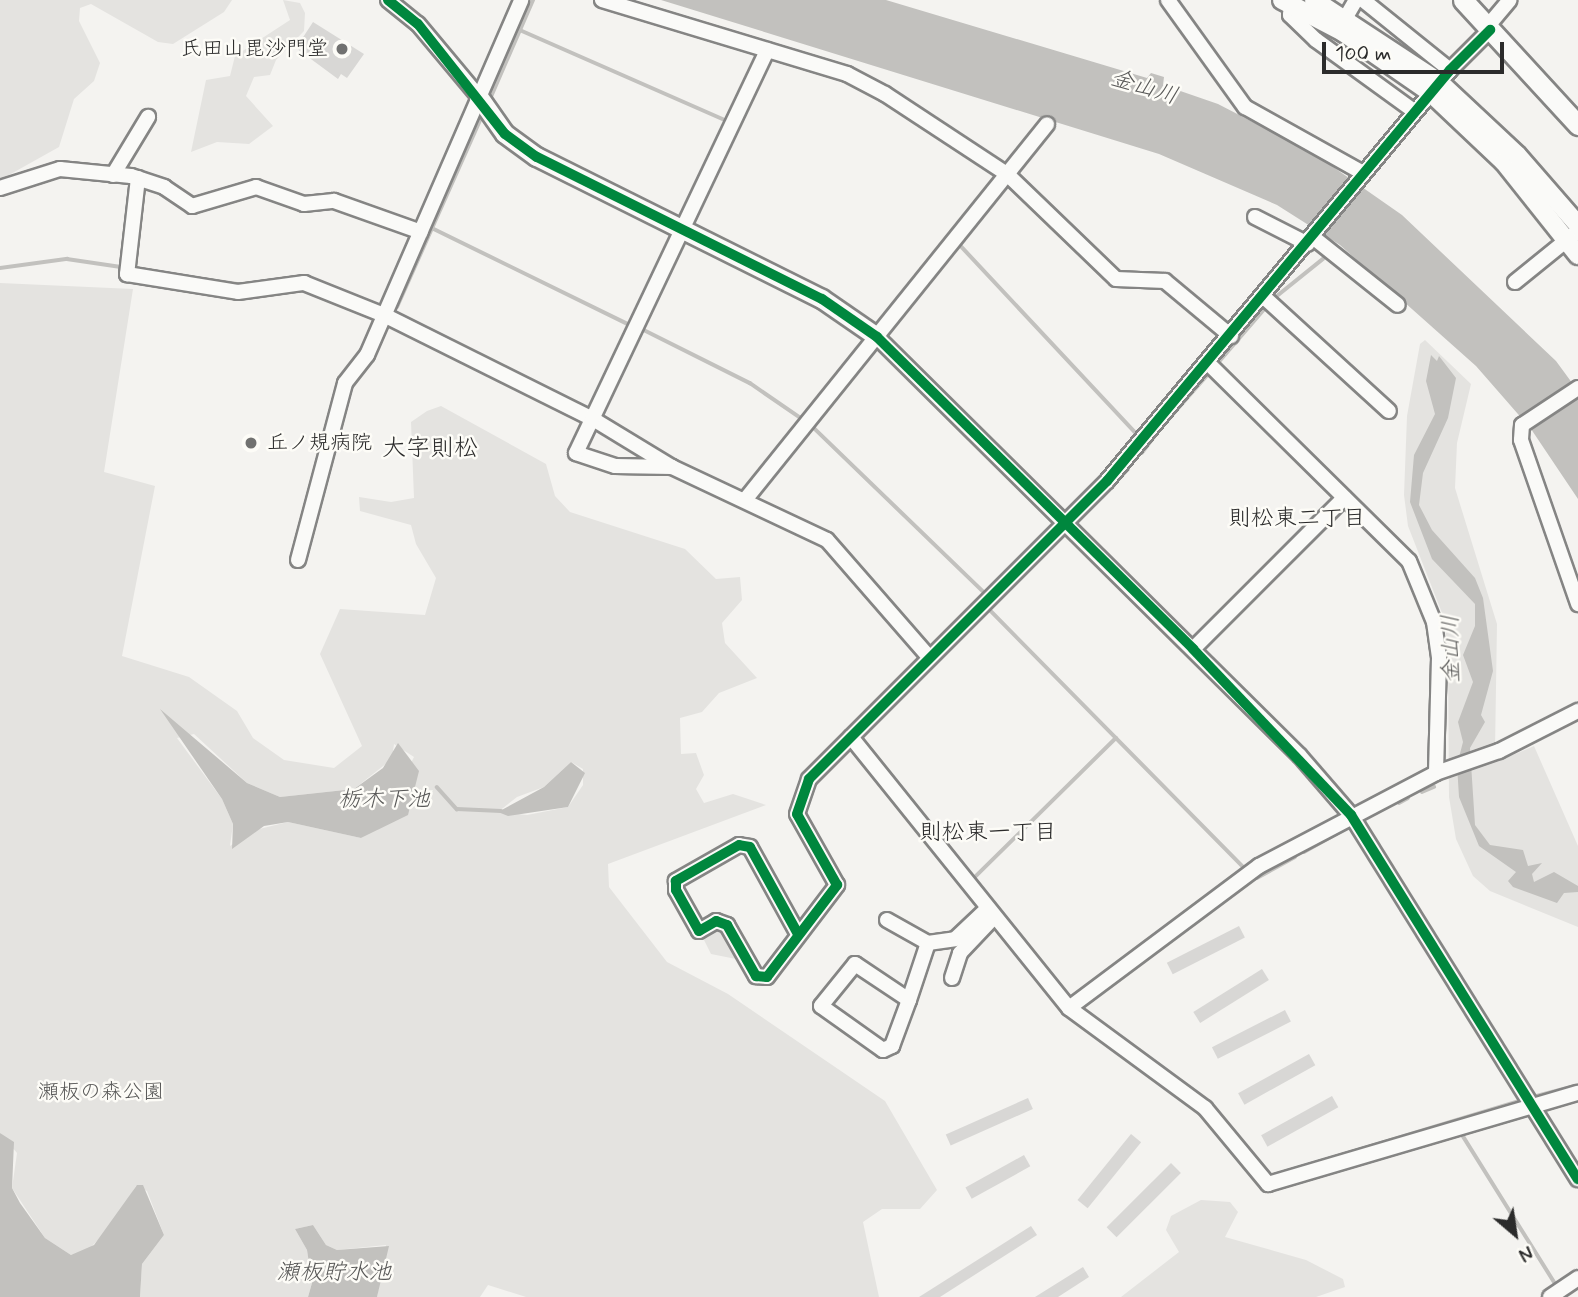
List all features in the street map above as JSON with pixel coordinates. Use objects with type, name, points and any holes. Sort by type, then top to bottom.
[{"type":"main road","points":[[1463,0],[1578,125]]},
{"type":"street","points":[[388,0],[418,24],[479,97],[505,134],[537,157],[822,299],[877,337],[1193,649],[1351,815],[1578,1179]]},
{"type":"street","points":[[298,560],[345,383],[367,355],[521,0]]},
{"type":"street","points":[[602,0],[847,74],[921,113],[1007,174],[1116,279],[1165,281],[1231,336]]},
{"type":"street","points":[[1168,0],[1245,107],[1362,176]]},
{"type":"street","points":[[1314,0],[1346,18],[1440,81],[1504,162],[1573,235],[1578,255]]},
{"type":"street","points":[[1346,18],[1356,0]]},
{"type":"street","points":[[1363,0],[1440,81],[1517,155],[1578,225]]},
{"type":"street","points":[[798,934],[750,847],[739,845],[676,881],[699,931],[716,921],[727,925],[756,976],[767,977],[837,885],[797,814],[809,779],[929,657],[1070,528],[1231,336],[1269,302],[1313,238],[1362,176],[1510,0]]},
{"type":"street","points":[[1287,2],[1290,15],[1316,40],[1415,112]]},
{"type":"street","points":[[1287,2],[1440,81]]},
{"type":"street","points":[[672,467],[615,466],[576,453],[767,50]]},
{"type":"street","points":[[113,175],[148,117]]},
{"type":"street","points":[[745,500],[1048,124]]},
{"type":"street","points":[[0,188],[43,170],[138,178],[192,205],[256,187],[304,204],[334,201],[421,232]]},
{"type":"street","points":[[138,178],[127,269],[249,292],[304,283],[384,315],[593,419],[672,467],[827,540],[929,657]]},
{"type":"street","points":[[1255,217],[1313,238],[1398,305]]},
{"type":"street","points":[[1515,282],[1573,235]]},
{"type":"street","points":[[1269,302],[1389,411]]},
{"type":"street","points":[[1208,363],[1409,561],[1434,622],[1439,658],[1436,773]]},
{"type":"street","points":[[1578,388],[1524,423],[1521,440],[1578,604]]},
{"type":"street","points":[[1193,649],[1343,498]]},
{"type":"street","points":[[1069,1008],[1259,866],[1351,815],[1436,773],[1493,752],[1578,711]]},
{"type":"street","points":[[851,737],[1069,1008],[1205,1108],[1269,1184],[1578,1093]]},
{"type":"street","points":[[887,920],[928,943],[955,939],[990,913]]},
{"type":"street","points":[[952,978],[960,953],[990,913]]},
{"type":"street","points":[[909,1000],[855,964],[821,1006],[883,1050],[892,1046],[909,1000],[928,943]]},
{"type":"street","points":[[1556,1293],[1578,1278]]},
{"type":"green space","points":[[0,0],[232,0],[224,12],[173,44],[158,42],[91,4],[80,8],[79,21],[100,63],[94,81],[74,99],[59,147],[0,180]]},
{"type":"green space","points":[[283,0],[300,3],[305,13],[304,31],[276,60],[270,75],[254,77],[246,96],[273,126],[249,144],[217,142],[191,152],[206,80],[230,76],[235,56],[290,20]]},
{"type":"green space","name":"瀬板の森公園","points":[[0,283],[133,289],[104,472],[155,486],[122,656],[189,677],[237,711],[253,738],[284,760],[334,768],[362,746],[320,654],[340,609],[425,615],[436,578],[416,544],[411,525],[360,511],[359,497],[391,502],[414,498],[411,422],[427,411],[441,406],[546,464],[555,496],[570,512],[685,549],[716,579],[740,577],[742,600],[722,623],[725,643],[757,678],[719,693],[702,712],[680,718],[681,754],[696,753],[704,775],[696,789],[704,803],[733,794],[766,805],[608,864],[609,887],[667,962],[728,994],[885,1101],[937,1190],[920,1209],[882,1209],[863,1222],[879,1297],[526,1297],[488,1285],[480,1297],[377,1297],[386,1245],[337,1250],[326,1245],[313,1225],[295,1229],[307,1250],[312,1283],[308,1297],[140,1297],[142,1264],[164,1235],[147,1191],[136,1186],[109,1229],[85,1253],[71,1255],[45,1238],[12,1188],[17,1153],[0,1133]],"holes":[[[194,734],[247,783],[280,797],[354,789],[392,759],[394,744],[414,757],[377,830],[361,838],[288,822],[251,831],[230,846],[233,824],[222,799],[177,738]],[[571,762],[583,769],[583,785],[568,807],[527,815],[498,812],[517,797],[544,787]]]},
{"type":"green space","points":[[1425,340],[1471,384],[1457,443],[1455,488],[1497,624],[1495,750],[1501,760],[1534,746],[1578,846],[1578,927],[1490,891],[1473,876],[1456,839],[1449,797],[1448,647],[1442,613],[1408,526],[1404,495],[1407,416],[1420,344]]},
{"type":"green space","points":[[717,927],[724,930],[741,960],[711,954],[702,936]]},
{"type":"green space","points":[[1201,1200],[1230,1202],[1238,1212],[1225,1237],[1306,1260],[1343,1279],[1345,1287],[1316,1297],[1121,1297],[1179,1252],[1166,1230],[1171,1216]]},
{"type":"water","name":"金山川","points":[[661,0],[886,0],[1147,78],[1151,73],[1164,77],[1163,85],[1218,104],[1316,155],[1402,215],[1556,361],[1578,391],[1578,499],[1531,429],[1476,366],[1340,245],[1277,205],[1159,154]]},
{"type":"water","points":[[1431,355],[1437,361],[1439,356],[1456,378],[1448,418],[1423,473],[1419,505],[1432,530],[1475,578],[1483,598],[1493,671],[1481,715],[1485,722],[1470,748],[1475,825],[1490,845],[1523,850],[1528,866],[1542,863],[1532,874],[1534,882],[1554,872],[1578,886],[1578,892],[1564,893],[1557,903],[1513,887],[1508,881],[1516,872],[1479,846],[1459,797],[1457,765],[1463,742],[1458,722],[1473,682],[1463,655],[1475,626],[1475,604],[1432,559],[1410,502],[1414,455],[1435,414],[1426,381]]},
{"type":"water","name":"栃木下池","points":[[160,709],[247,783],[280,797],[354,789],[383,768],[398,743],[419,771],[408,815],[361,838],[288,822],[264,826],[232,849],[233,824],[222,799]]},
{"type":"water","points":[[571,762],[585,773],[568,807],[508,816],[498,812],[544,787]]},
{"type":"water","points":[[0,1133],[14,1142],[12,1188],[20,1203],[45,1238],[71,1255],[94,1245],[137,1185],[143,1185],[164,1235],[142,1264],[140,1297],[0,1297]]},
{"type":"water","name":"瀬板貯水池","points":[[313,1225],[326,1245],[337,1250],[389,1246],[377,1297],[308,1297],[312,1283],[307,1250],[295,1229]]},
{"type":"building","name":"氏田山毘沙門堂","points":[[313,22],[364,54],[347,78],[341,74],[338,79],[296,48]]},
{"type":"building","points":[[1239,926],[1245,938],[1173,974],[1167,963]]},
{"type":"building","points":[[1262,969],[1269,980],[1200,1023],[1193,1012]]},
{"type":"building","points":[[1285,1010],[1291,1022],[1218,1059],[1212,1047]]},
{"type":"building","points":[[1309,1054],[1315,1065],[1244,1105],[1238,1093]]},
{"type":"building","points":[[1332,1096],[1338,1107],[1267,1147],[1261,1135]]},
{"type":"building","points":[[1028,1098],[1033,1109],[951,1146],[946,1135]]},
{"type":"building","points":[[1131,1134],[1141,1142],[1088,1208],[1078,1200]]},
{"type":"building","points":[[1024,1155],[1030,1166],[972,1199],[965,1187]]},
{"type":"building","points":[[1171,1163],[1181,1173],[1117,1237],[1107,1227]]},
{"type":"building","points":[[1031,1226],[1037,1235],[940,1297],[919,1297]]},
{"type":"building","points":[[1083,1267],[1089,1277],[1058,1297],[1035,1297]]},
{"type":"waterway","points":[[490,99],[533,0]]},
{"type":"waterway","points":[[520,30],[725,120]]},
{"type":"waterway","points":[[397,307],[481,118]]},
{"type":"waterway","points":[[432,228],[628,324]]},
{"type":"waterway","points":[[960,245],[1137,434]]},
{"type":"waterway","points":[[0,268],[67,259],[122,267]]},
{"type":"waterway","points":[[1272,300],[1323,259]]},
{"type":"waterway","points":[[203,279],[244,285]]},
{"type":"waterway","points":[[1217,364],[1267,306]]},
{"type":"waterway","points":[[642,329],[750,383],[801,418]]},
{"type":"waterway","points":[[1161,428],[1210,372]]},
{"type":"waterway","points":[[813,427],[984,592]]},
{"type":"waterway","points":[[1142,453],[1154,437]]},
{"type":"waterway","points":[[1102,497],[1128,469]]},
{"type":"waterway","points":[[1072,527],[1094,504]]},
{"type":"waterway","points":[[1032,566],[1066,532]]},
{"type":"waterway","points":[[989,609],[1245,869]]},
{"type":"waterway","points":[[972,880],[1116,738]]},
{"type":"waterway","points":[[437,787],[457,809],[501,811]]},
{"type":"waterway","points":[[1422,792],[1434,787]]},
{"type":"waterway","points":[[1399,803],[1408,798]]},
{"type":"waterway","points":[[1304,852],[1345,829]]},
{"type":"waterway","points":[[1257,878],[1295,857]]},
{"type":"waterway","points":[[1533,1097],[1578,1085]]},
{"type":"waterway","points":[[1289,1171],[1522,1100]]},
{"type":"waterway","points":[[1460,1131],[1558,1288]]},
{"type":"cycle path","points":[[388,0],[418,24],[505,134],[537,157],[822,299],[877,337],[1193,649],[1351,815],[1578,1179]]},
{"type":"cycle path","points":[[798,934],[750,847],[739,845],[676,881],[676,890],[699,931],[716,921],[727,925],[756,976],[767,977],[837,885],[797,814],[809,779],[1107,481],[1450,70],[1490,30]]},
{"type":"place","name":"氏田山毘沙門堂","points":[[342,49]]},
{"type":"place","name":"丘ノ規病院","points":[[251,443]]},
{"type":"district","name":"大字則松","points":[[430,449]]},
{"type":"district","name":"則松東二丁目","points":[[1297,519]]},
{"type":"district","name":"則松東一丁目","points":[[988,833]]}]
